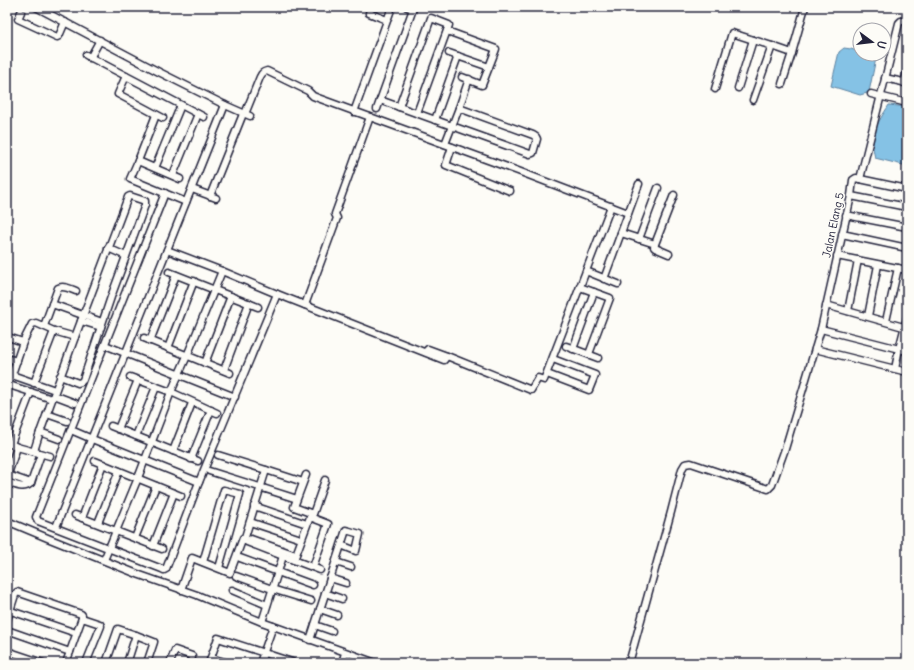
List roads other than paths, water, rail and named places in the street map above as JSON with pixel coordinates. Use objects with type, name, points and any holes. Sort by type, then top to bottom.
[{"type":"street","points":[[36,7],[246,115]]},
{"type":"street","points":[[371,7],[368,13],[388,20]]},
{"type":"street","points":[[354,112],[392,7]]},
{"type":"street","points":[[377,109],[413,9],[407,7]]},
{"type":"street","points":[[782,84],[805,7]]},
{"type":"street","points":[[21,12],[18,19],[57,37],[60,36],[66,22]]},
{"type":"street","points":[[399,106],[431,18],[449,25],[417,113]]},
{"type":"street","points":[[907,21],[901,21],[899,23],[860,178],[907,188]]},
{"type":"street","points":[[447,31],[496,49],[482,85],[462,77]]},
{"type":"street","points":[[715,89],[732,33],[792,53]]},
{"type":"street","points":[[100,40],[88,57],[201,115],[173,175]]},
{"type":"street","points":[[738,88],[753,40]]},
{"type":"street","points":[[754,100],[772,46]]},
{"type":"street","points":[[449,53],[489,67]]},
{"type":"street","points":[[435,120],[458,56]]},
{"type":"street","points":[[192,188],[213,197],[260,77],[262,73],[267,72],[308,91],[313,96],[628,213]]},
{"type":"street","points":[[885,78],[906,83],[907,72]]},
{"type":"street","points":[[126,76],[118,94],[163,118]]},
{"type":"street","points":[[445,144],[469,79]]},
{"type":"street","points":[[871,94],[907,103]]},
{"type":"street","points":[[380,100],[532,154],[537,140],[536,137],[459,108]]},
{"type":"street","points":[[155,168],[180,105]]},
{"type":"street","points":[[56,527],[225,105]]},
{"type":"street","points":[[156,115],[138,161],[128,178],[186,202]]},
{"type":"street","points":[[305,305],[337,218],[335,214],[370,117]]},
{"type":"street","points":[[452,147],[446,165],[510,191]]},
{"type":"street","points":[[138,161],[180,179]]},
{"type":"street","name":"Jalan Elang 5","points":[[629,663],[682,469],[685,464],[691,463],[768,489],[772,485],[785,449],[821,329],[853,180],[860,178]]},
{"type":"street","points":[[604,279],[639,184]]},
{"type":"street","points":[[639,239],[658,188]]},
{"type":"street","points":[[165,193],[36,517],[38,521],[164,570],[166,569],[199,482],[277,294]]},
{"type":"street","points":[[669,254],[654,247],[674,195]]},
{"type":"street","points":[[34,451],[46,414],[74,337],[128,197],[130,196],[145,200],[145,205],[101,324],[83,380],[78,383],[60,376]]},
{"type":"street","points":[[850,196],[907,207]]},
{"type":"street","points":[[167,250],[444,360],[447,356],[532,390],[538,378],[544,380],[547,374],[611,206]]},
{"type":"street","points":[[846,215],[907,227]]},
{"type":"street","points":[[621,233],[655,244]]},
{"type":"street","points":[[842,234],[907,248]]},
{"type":"street","points":[[108,248],[126,256]]},
{"type":"street","points":[[837,256],[907,270]]},
{"type":"street","points":[[848,311],[858,260]]},
{"type":"street","points":[[868,316],[878,265]]},
{"type":"street","points":[[886,321],[898,268]]},
{"type":"street","points":[[104,560],[138,478],[171,392],[188,356],[222,271]]},
{"type":"street","points":[[586,271],[618,284]]},
{"type":"street","points":[[169,272],[258,307]]},
{"type":"street","points":[[176,275],[147,340],[230,373]]},
{"type":"street","points":[[168,348],[194,281]]},
{"type":"street","points":[[44,326],[56,291],[60,286],[76,291]]},
{"type":"street","points":[[580,286],[610,298],[589,354]]},
{"type":"street","points":[[573,349],[594,292]]},
{"type":"street","points":[[205,363],[231,296]]},
{"type":"street","points":[[224,370],[249,303]]},
{"type":"street","points":[[52,304],[82,318],[101,324]]},
{"type":"street","points":[[826,305],[906,327]]},
{"type":"street","points":[[895,369],[907,318]]},
{"type":"street","points":[[9,382],[32,324],[36,323],[54,331],[74,337]]},
{"type":"street","points":[[821,329],[907,351]]},
{"type":"street","points":[[34,383],[54,331]]},
{"type":"street","points":[[11,338],[24,342]]},
{"type":"street","points":[[105,345],[235,397]]},
{"type":"street","points":[[566,346],[598,358]]},
{"type":"street","points":[[815,349],[907,372]]},
{"type":"street","points":[[7,358],[17,361]]},
{"type":"street","points":[[547,374],[589,390],[595,375],[552,359]]},
{"type":"street","points":[[130,377],[171,392],[214,411],[191,459]]},
{"type":"street","points":[[118,429],[138,380]]},
{"type":"street","points":[[9,382],[31,392],[54,395]]},
{"type":"street","points":[[9,382],[34,383],[54,395],[75,403]]},
{"type":"street","points":[[136,436],[156,387]]},
{"type":"street","points":[[31,392],[12,444],[8,476],[31,483]]},
{"type":"street","points":[[173,451],[192,402]]},
{"type":"street","points":[[46,414],[67,421]]},
{"type":"street","points":[[111,426],[198,461]]},
{"type":"street","points":[[71,430],[199,482]]},
{"type":"street","points":[[40,432],[59,439]]},
{"type":"street","points":[[12,444],[50,456]]},
{"type":"street","points":[[7,482],[21,487],[29,485],[41,454]]},
{"type":"street","points":[[218,455],[300,481]]},
{"type":"street","points":[[95,461],[181,496]]},
{"type":"street","points":[[82,518],[103,464]]},
{"type":"street","points":[[246,539],[254,506],[266,470]]},
{"type":"street","points":[[98,523],[119,471]]},
{"type":"street","points":[[209,471],[294,498]]},
{"type":"street","points":[[306,475],[294,506],[328,524],[313,567]]},
{"type":"street","points":[[294,557],[325,480]]},
{"type":"street","points":[[135,538],[156,486]]},
{"type":"street","points":[[204,562],[224,490],[240,494],[219,568]]},
{"type":"street","points":[[153,546],[174,493]]},
{"type":"street","points":[[254,506],[304,523]]},
{"type":"street","points":[[75,515],[162,549]]},
{"type":"street","points":[[7,521],[140,575],[262,622],[376,663]]},
{"type":"street","points":[[250,522],[298,538]]},
{"type":"street","points":[[181,590],[192,558],[230,572],[243,538],[294,557],[320,570]]},
{"type":"street","points":[[246,539],[283,556],[294,557]]},
{"type":"street","points":[[310,640],[341,545]]},
{"type":"street","points":[[262,622],[283,556]]},
{"type":"street","points":[[240,558],[313,585]]},
{"type":"street","points":[[336,562],[352,567]]},
{"type":"street","points":[[236,576],[311,602]]},
{"type":"street","points":[[330,578],[346,583]]},
{"type":"street","points":[[232,590],[267,605]]},
{"type":"street","points":[[7,620],[17,592],[81,614],[82,618],[100,624],[101,626],[86,663]]},
{"type":"street","points":[[325,593],[342,599]]},
{"type":"street","points":[[320,609],[337,615]]},
{"type":"street","points":[[11,611],[76,633]]},
{"type":"street","points":[[66,663],[82,618]]},
{"type":"street","points":[[315,625],[332,631]]},
{"type":"street","points":[[260,663],[273,626]]},
{"type":"street","points":[[106,663],[118,629],[154,642],[147,663]]},
{"type":"street","points":[[7,630],[70,652]]},
{"type":"street","points":[[127,663],[136,635]]},
{"type":"street","points":[[228,663],[210,660],[218,638],[293,663]]},
{"type":"street","points":[[170,663],[175,650],[192,656],[191,663]]},
{"type":"street","points":[[7,651],[43,663]]},
{"type":"street","points":[[344,662],[346,653]]},
{"type":"water","points":[[844,48],[852,49],[852,62],[875,62],[869,92],[860,95],[831,86],[839,52]]},
{"type":"water","points":[[889,105],[907,107],[907,166],[875,158],[873,142],[875,130]]}]
